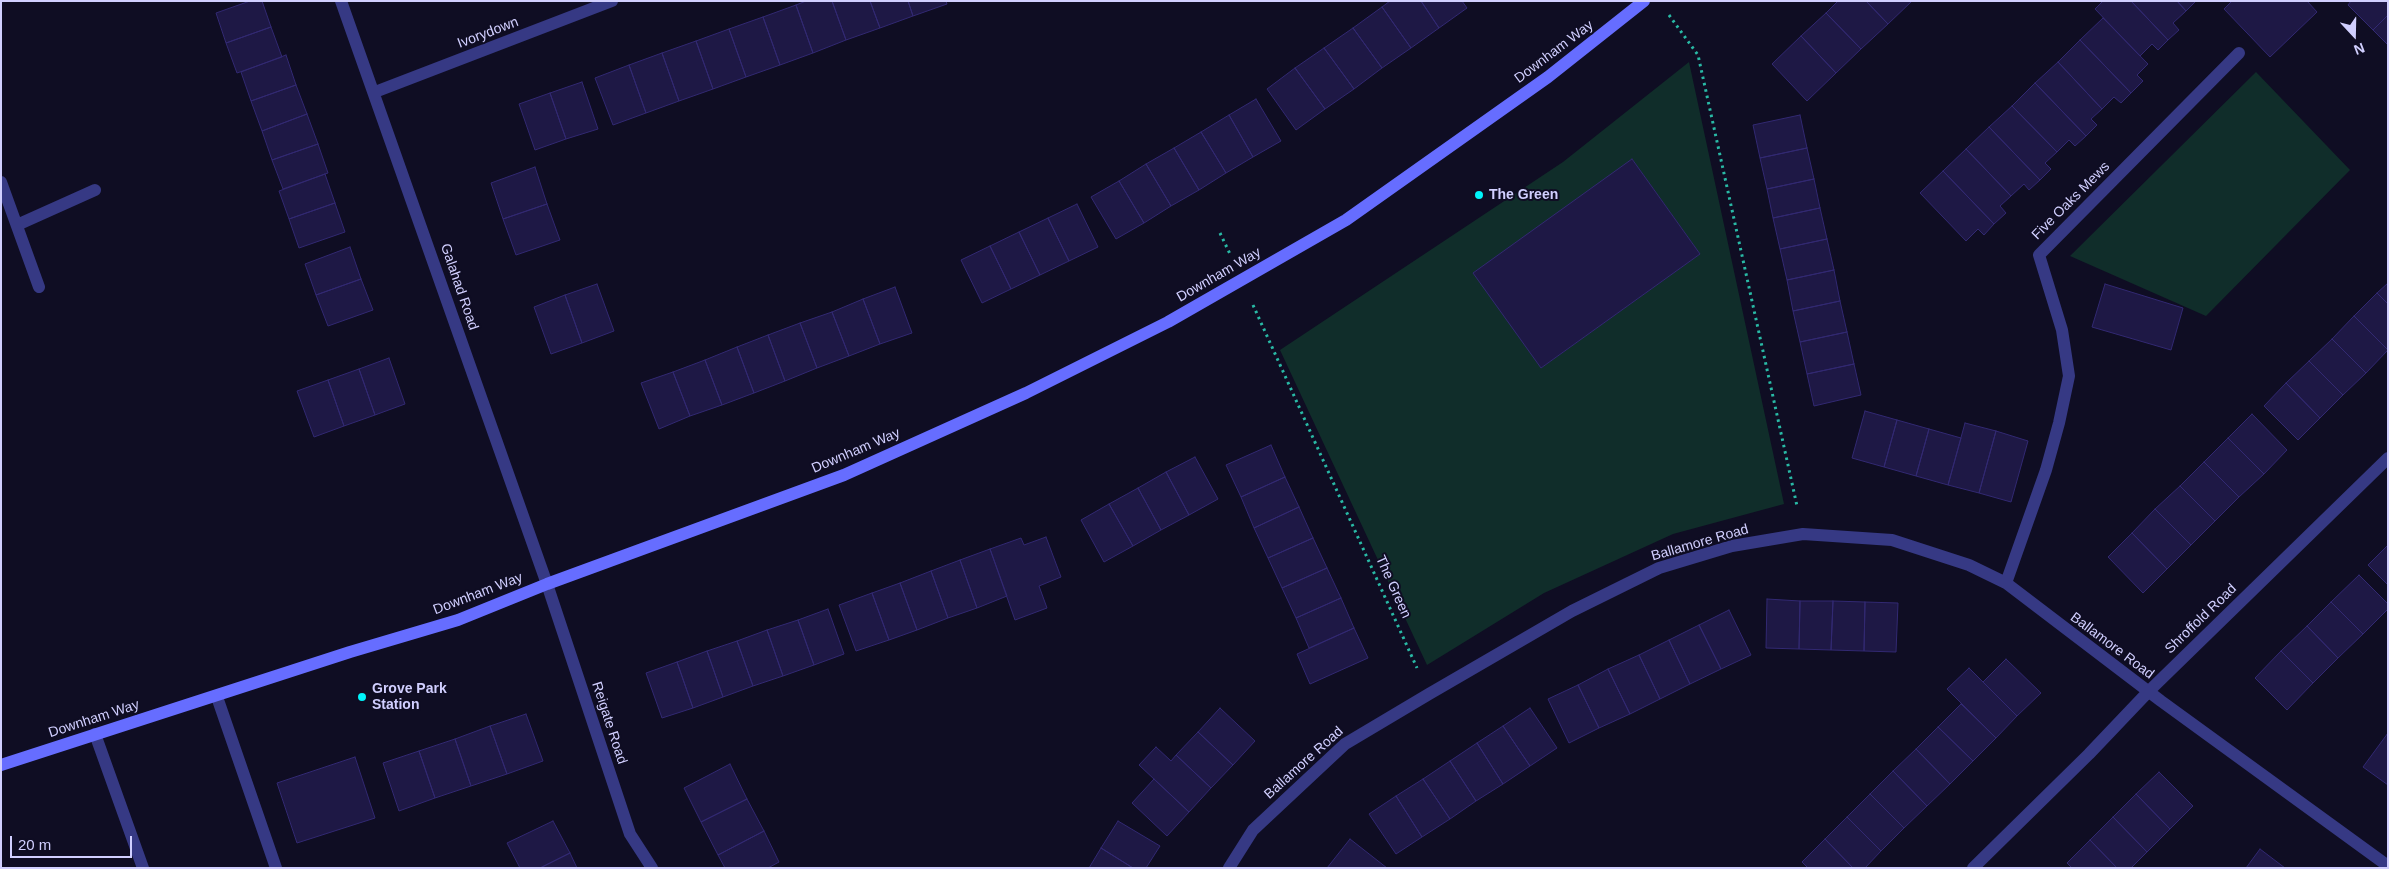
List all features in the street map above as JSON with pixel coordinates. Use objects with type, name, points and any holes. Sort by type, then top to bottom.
[{"type":"street","name":"Galahad Road","points":[[342,1],[546,584]]},
{"type":"street","name":"Ivorydown","points":[[375,92],[612,1]]},
{"type":"street","name":"Downham Way","points":[[1,765],[217,697],[350,652],[458,620],[546,584],[844,475],[1026,393],[1168,322],[1346,220],[1548,77],[1644,1]]},
{"type":"street","name":"Five Oaks Mews","points":[[2006,583],[2046,470],[2060,423],[2069,376],[2062,330],[2039,255],[2239,53]]},
{"type":"street","points":[[1,182],[39,287]]},
{"type":"street","points":[[17,225],[95,190]]},
{"type":"street","name":"Shroffold Road","points":[[1973,868],[2089,754],[2148,692],[2388,458]]},
{"type":"street","name":"Ballamore Road","points":[[1229,868],[1253,830],[1345,744],[1572,611],[1659,568],[1732,546],[1803,534],[1892,540],[1969,565],[2006,583],[2148,692],[2388,866]]},
{"type":"street","name":"Reigate Road","points":[[546,584],[630,834],[652,868]]},
{"type":"street","points":[[217,697],[276,868]]},
{"type":"street","points":[[95,734],[143,868]]},
{"type":"path","points":[[1664,9],[1698,55],[1797,506]]},
{"type":"path","name":"The Green","points":[[1241,279],[1421,676]]},
{"type":"green space","points":[[1689,62],[1784,504],[1673,534],[1544,593],[1427,665],[1280,350],[1563,162]],"holes":[[[1632,159],[1700,254],[1541,368]]]},
{"type":"green space","points":[[2256,72],[2350,170],[2206,316],[2070,256]]},
{"type":"building","points":[[250,1],[262,1],[271,27],[226,43],[216,13]]},
{"type":"building","points":[[806,1],[832,1],[846,40],[813,53],[796,5]]},
{"type":"building","points":[[832,1],[870,1],[880,28],[846,40]]},
{"type":"building","points":[[870,1],[908,1],[913,16],[880,28]]},
{"type":"building","points":[[908,1],[946,1],[947,4],[913,16]]},
{"type":"building","points":[[1390,1],[1421,1],[1439,28],[1411,48],[1382,7]]},
{"type":"building","points":[[1421,1],[1462,1],[1467,8],[1439,28]]},
{"type":"building","points":[[1838,1],[1866,1],[1888,24],[1861,49],[1826,13]]},
{"type":"building","points":[[1866,1],[1912,1],[1888,24]]},
{"type":"building","points":[[2103,1],[2131,1],[2168,40],[2158,50],[2152,44],[2140,56],[2095,9]]},
{"type":"building","points":[[2131,1],[2177,1],[2186,11],[2173,23],[2179,30],[2168,40]]},
{"type":"building","points":[[2177,1],[2196,1],[2186,11]]},
{"type":"building","points":[[2232,1],[2307,1],[2317,12],[2270,57],[2224,9]]},
{"type":"building","points":[[2351,1],[2388,1],[2388,15],[2373,30],[2348,5]]},
{"type":"building","points":[[796,5],[813,53],[780,65],[763,17]]},
{"type":"building","points":[[1382,7],[1411,48],[1382,68],[1353,28]]},
{"type":"building","points":[[1826,13],[1861,49],[1836,73],[1801,36]]},
{"type":"building","points":[[2388,15],[2388,45],[2373,30]]},
{"type":"building","points":[[763,17],[780,65],[746,77],[729,29]]},
{"type":"building","points":[[2103,18],[2148,64],[2137,75],[2143,81],[2131,93],[2080,40]]},
{"type":"building","points":[[271,27],[282,57],[237,73],[226,43]]},
{"type":"building","points":[[1353,28],[1382,68],[1354,89],[1324,48]]},
{"type":"building","points":[[729,29],[746,77],[713,89],[696,41]]},
{"type":"building","points":[[1801,36],[1836,73],[1807,101],[1772,64]]},
{"type":"building","points":[[2080,40],[2131,93],[2121,103],[2114,97],[2102,109],[2058,62]]},
{"type":"building","points":[[696,41],[713,89],[679,101],[662,53]]},
{"type":"building","points":[[1324,48],[1354,89],[1325,109],[1295,68]]},
{"type":"building","points":[[662,53],[679,101],[646,113],[629,65]]},
{"type":"building","points":[[286,55],[296,85],[251,101],[241,72]]},
{"type":"building","points":[[2058,62],[2102,109],[2091,119],[2097,125],[2086,136],[2035,83]]},
{"type":"building","points":[[629,65],[646,113],[613,125],[595,78]]},
{"type":"building","points":[[1295,68],[1325,109],[1296,130],[1267,89]]},
{"type":"building","points":[[582,82],[598,129],[566,139],[550,93]]},
{"type":"building","points":[[2035,83],[2086,136],[2075,146],[2069,140],[2057,152],[2012,106]]},
{"type":"building","points":[[296,85],[307,114],[262,131],[251,101]]},
{"type":"building","points":[[550,93],[566,139],[535,150],[519,104]]},
{"type":"building","points":[[1256,99],[1281,141],[1253,157],[1229,115]]},
{"type":"building","points":[[2012,106],[2057,152],[2045,163],[2051,169],[2040,180],[1989,127]]},
{"type":"building","points":[[307,114],[318,144],[272,160],[262,131]]},
{"type":"building","points":[[1229,115],[1253,157],[1226,173],[1201,132]]},
{"type":"building","points":[[1800,115],[1807,148],[1760,158],[1753,125]]},
{"type":"building","points":[[1989,127],[2040,180],[2029,190],[2024,184],[2011,196],[1966,149]]},
{"type":"building","points":[[1201,132],[1226,173],[1199,190],[1174,148]]},
{"type":"building","points":[[318,144],[328,173],[283,189],[272,160]]},
{"type":"building","points":[[1174,148],[1199,190],[1171,206],[1146,164]]},
{"type":"building","points":[[1807,148],[1814,179],[1767,189],[1760,158]]},
{"type":"building","points":[[1966,149],[2011,196],[2000,206],[2006,213],[1994,224],[1943,171]]},
{"type":"building","points":[[1632,159],[1700,254],[1541,368],[1473,273]]},
{"type":"building","points":[[1146,164],[1171,206],[1144,223],[1119,181]]},
{"type":"building","points":[[535,167],[547,204],[503,219],[491,183]]},
{"type":"building","points":[[1943,171],[1994,224],[1984,235],[1978,229],[1966,241],[1920,193]]},
{"type":"building","points":[[325,174],[335,203],[289,219],[279,191]]},
{"type":"building","points":[[1814,179],[1820,208],[1773,218],[1767,189]]},
{"type":"building","points":[[1119,181],[1144,223],[1116,239],[1091,197]]},
{"type":"building","points":[[335,203],[345,232],[299,248],[289,219]]},
{"type":"building","points":[[547,204],[560,240],[516,255],[503,219]]},
{"type":"building","points":[[1077,204],[1098,247],[1069,261],[1048,218]]},
{"type":"building","points":[[1820,208],[1827,239],[1780,249],[1773,218]]},
{"type":"building","points":[[1048,218],[1069,261],[1040,275],[1019,232]]},
{"type":"building","points":[[1019,232],[1040,275],[1011,289],[990,246]]},
{"type":"building","points":[[1827,239],[1834,270],[1787,280],[1780,249]]},
{"type":"building","points":[[990,246],[1011,289],[982,303],[961,260]]},
{"type":"building","points":[[350,247],[361,279],[316,295],[305,264]]},
{"type":"building","points":[[1834,270],[1840,301],[1793,311],[1787,280]]},
{"type":"building","points":[[361,279],[373,310],[328,326],[316,295]]},
{"type":"building","points":[[2388,283],[2388,304],[2377,293]]},
{"type":"building","points":[[597,284],[614,331],[582,343],[565,295]]},
{"type":"building","points":[[2105,284],[2183,308],[2171,350],[2092,327]]},
{"type":"building","points":[[895,287],[912,333],[880,344],[863,299]]},
{"type":"building","points":[[2377,293],[2388,304],[2388,350],[2354,316]]},
{"type":"building","points":[[565,295],[582,343],[551,354],[534,307]]},
{"type":"building","points":[[863,299],[880,344],[849,356],[832,312]]},
{"type":"building","points":[[1840,301],[1847,332],[1800,342],[1793,311]]},
{"type":"building","points":[[832,312],[849,356],[817,368],[800,323]]},
{"type":"building","points":[[2354,316],[2388,350],[2366,373],[2332,339]]},
{"type":"building","points":[[800,323],[817,368],[785,381],[768,335]]},
{"type":"building","points":[[1847,332],[1854,364],[1807,374],[1800,342]]},
{"type":"building","points":[[768,335],[785,381],[754,393],[737,347]]},
{"type":"building","points":[[2332,339],[2366,373],[2343,395],[2309,361]]},
{"type":"building","points":[[737,347],[754,393],[722,405],[705,360]]},
{"type":"building","points":[[389,358],[405,404],[375,415],[359,369]]},
{"type":"building","points":[[705,360],[722,405],[690,416],[673,372]]},
{"type":"building","points":[[2309,361],[2343,395],[2320,418],[2286,383]]},
{"type":"building","points":[[1854,364],[1861,395],[1814,406],[1807,374]]},
{"type":"building","points":[[359,369],[375,415],[344,426],[328,380]]},
{"type":"building","points":[[673,372],[690,416],[659,429],[641,383]]},
{"type":"building","points":[[328,380],[344,426],[314,437],[297,391]]},
{"type":"building","points":[[2286,383],[2320,418],[2298,440],[2264,406]]},
{"type":"building","points":[[1865,411],[1897,420],[1884,467],[1852,458]]},
{"type":"building","points":[[2252,414],[2287,450],[2264,474],[2228,438]]},
{"type":"building","points":[[1897,420],[1929,429],[1916,476],[1884,467]]},
{"type":"building","points":[[1965,423],[1996,431],[1979,493],[1948,485]]},
{"type":"building","points":[[1929,429],[1961,438],[1948,485],[1916,476]]},
{"type":"building","points":[[1996,431],[2028,441],[2011,502],[1979,493]]},
{"type":"building","points":[[2228,438],[2264,474],[2239,497],[2204,462]]},
{"type":"building","points":[[1271,445],[1285,477],[1241,497],[1226,465]]},
{"type":"building","points":[[1195,457],[1218,499],[1189,515],[1166,472]]},
{"type":"building","points":[[2204,462],[2239,497],[2215,521],[2180,486]]},
{"type":"building","points":[[1166,472],[1189,515],[1161,530],[1138,488]]},
{"type":"building","points":[[1285,477],[1299,507],[1254,528],[1241,497]]},
{"type":"building","points":[[2180,486],[2215,521],[2191,545],[2155,509]]},
{"type":"building","points":[[1138,488],[1161,530],[1133,546],[1109,504]]},
{"type":"building","points":[[1109,504],[1133,546],[1104,562],[1081,520]]},
{"type":"building","points":[[1299,507],[1313,538],[1268,558],[1254,528]]},
{"type":"building","points":[[2155,509],[2191,545],[2167,569],[2132,533]]},
{"type":"building","points":[[2132,533],[2167,569],[2143,593],[2108,557]]},
{"type":"building","points":[[1046,537],[1061,577],[1039,586],[1047,608],[1015,620],[990,549],[1021,538],[1024,545]]},
{"type":"building","points":[[1313,538],[1327,568],[1282,588],[1268,558]]},
{"type":"building","points":[[2388,545],[2388,585],[2368,565]]},
{"type":"building","points":[[990,549],[1007,596],[977,608],[960,560]]},
{"type":"building","points":[[960,560],[977,608],[948,618],[931,571]]},
{"type":"building","points":[[1327,568],[1341,598],[1296,618],[1282,588]]},
{"type":"building","points":[[931,571],[948,618],[917,630],[900,583]]},
{"type":"building","points":[[2359,575],[2388,604],[2388,609],[2363,634],[2331,602]]},
{"type":"building","points":[[900,583],[917,630],[889,640],[872,593]]},
{"type":"building","points":[[872,593],[889,640],[856,651],[839,605]]},
{"type":"building","points":[[1341,598],[1354,628],[1309,648],[1296,618]]},
{"type":"building","points":[[1767,599],[1800,601],[1799,649],[1766,648]]},
{"type":"building","points":[[1800,601],[1833,601],[1831,650],[1799,649]]},
{"type":"building","points":[[1833,601],[1865,602],[1864,651],[1831,650]]},
{"type":"building","points":[[1865,602],[1898,603],[1896,652],[1864,651]]},
{"type":"building","points":[[2331,602],[2363,634],[2338,658],[2307,626]]},
{"type":"building","points":[[828,609],[844,654],[814,665],[798,620]]},
{"type":"building","points":[[1729,610],[1751,655],[1721,669],[1699,625]]},
{"type":"building","points":[[798,620],[814,665],[783,676],[767,630]]},
{"type":"building","points":[[1699,625],[1721,669],[1690,684],[1669,640]]},
{"type":"building","points":[[2307,626],[2338,658],[2313,683],[2281,651]]},
{"type":"building","points":[[1354,628],[1368,658],[1310,684],[1297,654]]},
{"type":"building","points":[[767,630],[783,676],[753,686],[737,641]]},
{"type":"building","points":[[1669,640],[1690,684],[1660,699],[1639,655]]},
{"type":"building","points":[[737,641],[753,686],[723,697],[707,651]]},
{"type":"building","points":[[707,651],[723,697],[693,708],[677,662]]},
{"type":"building","points":[[2281,651],[2313,683],[2287,710],[2255,678]]},
{"type":"building","points":[[1639,655],[1660,699],[1630,714],[1608,669]]},
{"type":"building","points":[[2006,659],[2041,693],[2017,716],[1983,682]]},
{"type":"building","points":[[677,662],[693,708],[662,718],[646,673]]},
{"type":"building","points":[[1969,668],[2017,716],[1996,738],[1947,689]]},
{"type":"building","points":[[1608,669],[1630,714],[1599,728],[1578,685]]},
{"type":"building","points":[[1578,685],[1599,728],[1569,743],[1548,699]]},
{"type":"building","points":[[1961,704],[1996,738],[1973,761],[1938,727]]},
{"type":"building","points":[[1220,708],[1255,741],[1233,765],[1198,732]]},
{"type":"building","points":[[1530,708],[1557,748],[1530,766],[1503,726]]},
{"type":"building","points":[[526,714],[543,761],[507,774],[490,726]]},
{"type":"building","points":[[490,726],[507,774],[471,786],[455,739]]},
{"type":"building","points":[[1503,726],[1530,766],[1503,784],[1477,743]]},
{"type":"building","points":[[1938,727],[1973,761],[1950,784],[1916,749]]},
{"type":"building","points":[[1198,732],[1233,765],[1211,788],[1176,755]]},
{"type":"building","points":[[2388,733],[2388,785],[2363,767]]},
{"type":"building","points":[[455,739],[471,786],[435,798],[419,751]]},
{"type":"building","points":[[1477,743],[1503,784],[1476,801],[1450,761]]},
{"type":"building","points":[[1156,747],[1171,761],[1176,755],[1211,788],[1189,812],[1139,765]]},
{"type":"building","points":[[1916,749],[1950,784],[1927,806],[1893,771]]},
{"type":"building","points":[[419,751],[435,798],[399,811],[383,763]]},
{"type":"building","points":[[355,757],[375,818],[297,843],[277,783]]},
{"type":"building","points":[[1450,761],[1476,801],[1450,819],[1423,779]]},
{"type":"building","points":[[730,764],[747,799],[701,822],[684,788]]},
{"type":"building","points":[[1893,771],[1927,806],[1904,828],[1870,794]]},
{"type":"building","points":[[2159,772],[2193,806],[2170,829],[2136,794]]},
{"type":"building","points":[[1154,779],[1189,812],[1167,836],[1132,803]]},
{"type":"building","points":[[1423,779],[1450,819],[1422,837],[1396,796]]},
{"type":"building","points":[[1870,794],[1904,828],[1881,851],[1847,817]]},
{"type":"building","points":[[2136,794],[2170,829],[2147,852],[2113,817]]},
{"type":"building","points":[[1396,796],[1422,837],[1396,854],[1369,814]]},
{"type":"building","points":[[747,799],[764,831],[718,855],[701,822]]},
{"type":"building","points":[[1847,817],[1881,851],[1865,868],[1853,868],[1825,839]]},
{"type":"building","points":[[2113,817],[2147,852],[2131,868],[2117,868],[2090,840]]},
{"type":"building","points":[[553,821],[570,853],[540,868],[520,868],[507,843]]},
{"type":"building","points":[[1118,821],[1160,846],[1146,868],[1133,868],[1101,848]]},
{"type":"building","points":[[764,831],[779,862],[768,868],[725,868],[718,855]]},
{"type":"building","points":[[1350,839],[1387,868],[1327,868]]},
{"type":"building","points":[[1825,839],[1853,868],[1808,868],[1802,862]]},
{"type":"building","points":[[2090,840],[2117,868],[2072,868],[2067,863]]},
{"type":"building","points":[[1101,848],[1133,868],[1089,868]]},
{"type":"building","points":[[2260,849],[2285,868],[2246,868]]},
{"type":"building","points":[[570,853],[577,868],[540,868]]},
{"type":"place","name":"The Green","points":[[1479,195]]},
{"type":"place","name":"Grove Park Station","points":[[362,697]]}]
